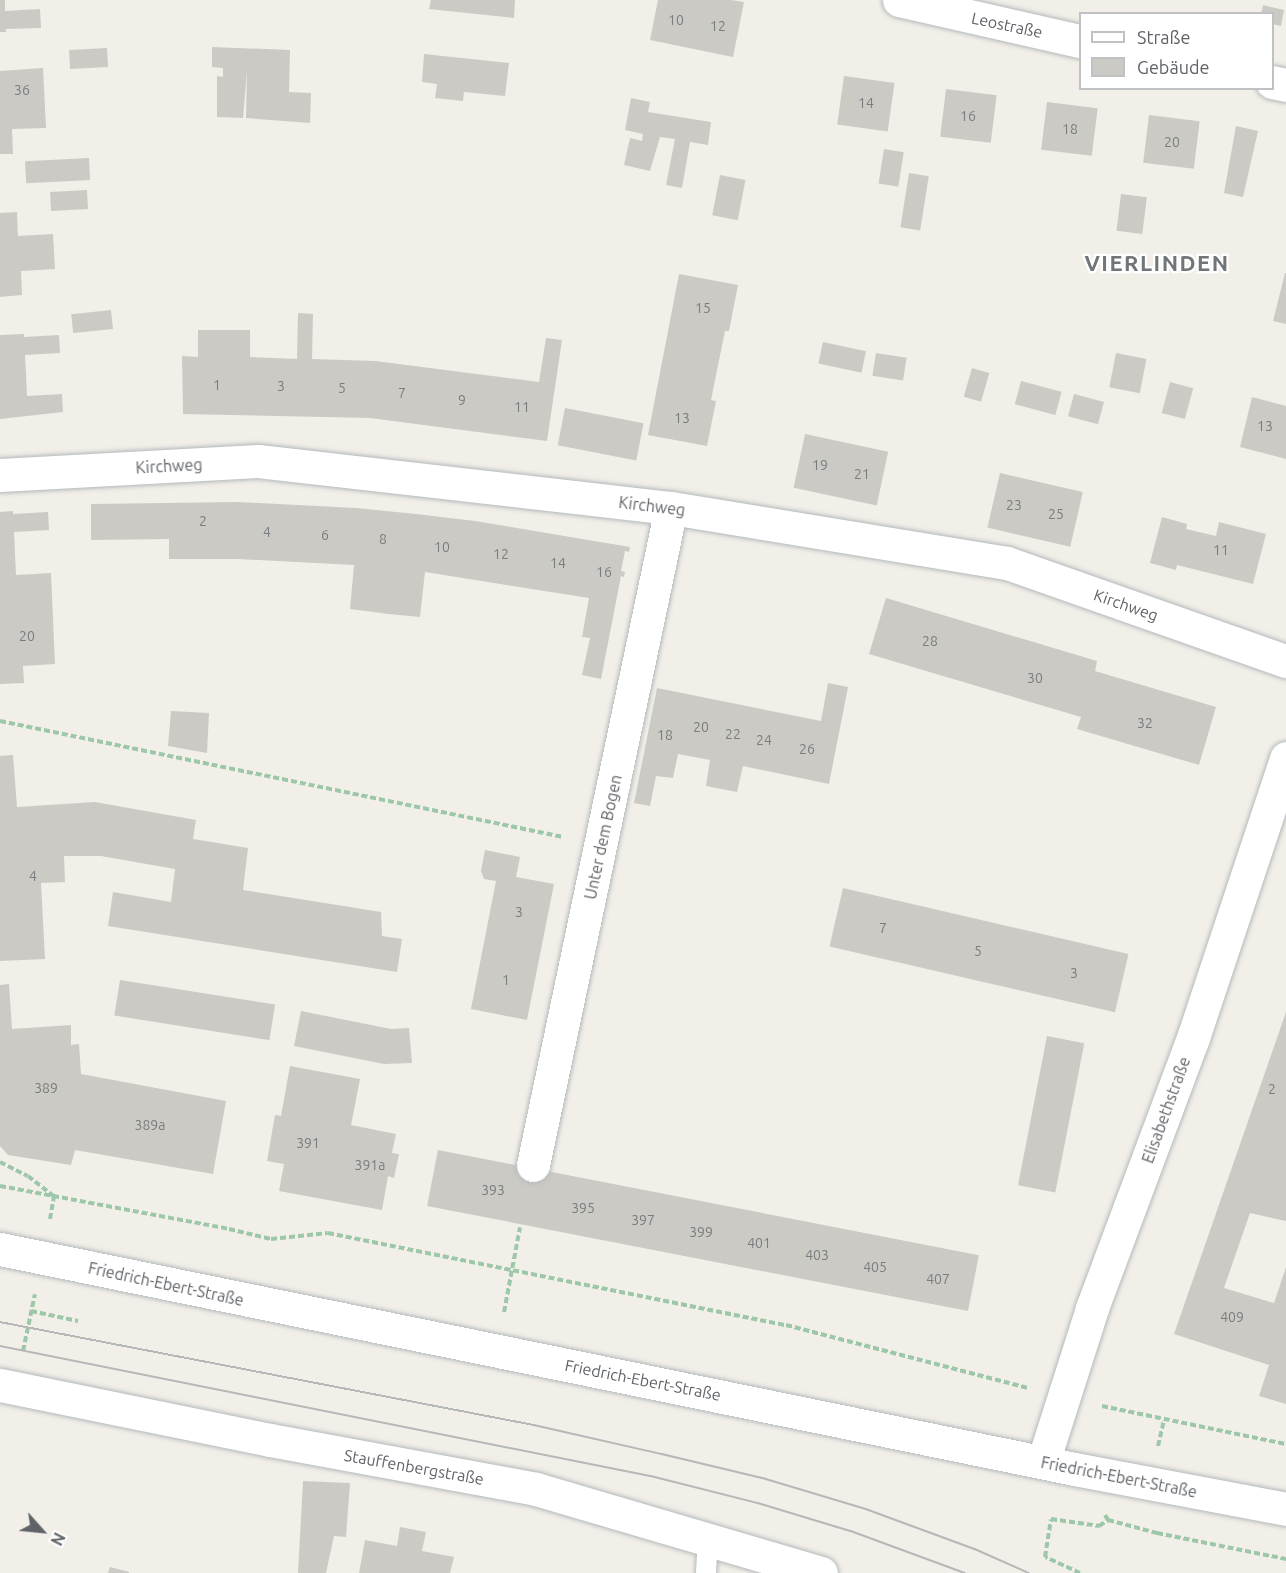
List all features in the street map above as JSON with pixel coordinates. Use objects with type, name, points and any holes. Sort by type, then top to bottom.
[{"type":"street","name":"Leostraße","points":[[899,0],[1079,41]]},
{"type":"street","name":"Kirchweg","points":[[0,475],[258,461],[671,508],[1007,563],[1286,661]]},
{"type":"street","name":"Unter dem Bogen","points":[[533,1165],[671,508]]},
{"type":"street","name":"Elisabethstraße","points":[[1043,1462],[1092,1308],[1193,1038],[1286,758]]},
{"type":"street","name":"Friedrich-Ebert-Straße","points":[[0,1249],[496,1352],[1286,1509]]},
{"type":"street","name":"Stauffenbergstraße","points":[[0,1385],[282,1442],[536,1489],[821,1573]]},
{"type":"lane","points":[[706,1573],[708,1540]]},
{"type":"path","points":[[0,721],[602,845]]},
{"type":"path","points":[[0,1162],[28,1176],[54,1196]]},
{"type":"path","points":[[0,1186],[271,1239],[328,1233],[512,1272],[786,1325],[1064,1398],[1286,1444]]},
{"type":"path","points":[[496,1352],[520,1227]]},
{"type":"path","points":[[31,1311],[78,1321]]},
{"type":"path","points":[[1080,1573],[1045,1557],[1051,1519],[1099,1526],[1108,1520],[1157,1533],[1286,1559]]},
{"type":"building","points":[[0,0],[5,0],[5,11],[40,9],[41,28],[6,29],[6,32],[0,32]]},
{"type":"building","points":[[431,0],[515,0],[514,18],[429,9]]},
{"type":"building","points":[[658,0],[744,2],[733,57],[650,40]]},
{"type":"building","points":[[1263,5],[1284,10],[1281,26],[1274,24],[1274,12],[1261,12]]},
{"type":"building","points":[[212,47],[290,50],[289,92],[311,93],[310,123],[246,118],[247,70],[243,118],[217,117],[217,76],[223,77],[223,68],[212,67]]},
{"type":"building","points":[[107,48],[108,67],[70,69],[69,50]]},
{"type":"building","points":[[424,54],[509,63],[505,96],[464,92],[463,101],[435,98],[437,84],[422,82]]},
{"type":"building","points":[[43,68],[46,128],[12,129],[13,154],[0,154],[0,71]]},
{"type":"building","points":[[844,76],[895,83],[888,132],[837,125]]},
{"type":"building","points":[[946,89],[997,95],[991,143],[940,137]]},
{"type":"building","points":[[631,98],[650,102],[648,112],[711,122],[708,145],[690,142],[682,188],[666,185],[675,139],[660,137],[650,171],[624,165],[630,138],[642,141],[643,134],[625,130]]},
{"type":"building","points":[[1047,102],[1098,108],[1092,156],[1041,150]]},
{"type":"building","points":[[1149,115],[1200,121],[1194,169],[1143,163]]},
{"type":"building","points":[[1236,126],[1258,131],[1243,197],[1224,193]]},
{"type":"building","points":[[884,149],[904,152],[898,187],[879,184]]},
{"type":"building","points":[[89,158],[90,180],[26,183],[25,161]]},
{"type":"building","points":[[909,173],[929,176],[920,230],[900,227]]},
{"type":"building","points":[[720,175],[746,180],[738,220],[712,215]]},
{"type":"building","points":[[87,190],[88,209],[51,211],[50,192]]},
{"type":"building","points":[[1121,194],[1147,197],[1142,234],[1116,231]]},
{"type":"building","points":[[17,212],[18,236],[53,234],[55,269],[21,271],[22,295],[0,297],[0,213]]},
{"type":"building","points":[[1286,273],[1286,324],[1273,321]]},
{"type":"building","points":[[679,274],[738,285],[729,331],[725,331],[711,400],[716,401],[707,446],[648,435]]},
{"type":"building","points":[[111,310],[113,329],[73,333],[71,314]]},
{"type":"building","points":[[298,313],[313,314],[312,359],[375,361],[539,382],[546,338],[562,340],[547,441],[370,418],[183,414],[182,356],[198,357],[198,330],[250,330],[250,357],[297,359]]},
{"type":"building","points":[[24,334],[24,337],[59,335],[60,353],[25,355],[27,396],[62,394],[63,412],[0,419],[0,335]]},
{"type":"building","points":[[823,342],[866,351],[861,373],[818,364]]},
{"type":"building","points":[[876,353],[907,358],[903,381],[872,376]]},
{"type":"building","points":[[1116,353],[1146,359],[1140,393],[1109,387]]},
{"type":"building","points":[[972,368],[989,373],[981,402],[964,397]]},
{"type":"building","points":[[1021,381],[1062,392],[1055,415],[1015,404]]},
{"type":"building","points":[[1170,382],[1193,388],[1185,419],[1162,413]]},
{"type":"building","points":[[1074,394],[1104,402],[1098,424],[1068,416]]},
{"type":"building","points":[[1252,397],[1286,406],[1286,459],[1240,447]]},
{"type":"building","points":[[565,408],[644,423],[636,461],[558,445]]},
{"type":"building","points":[[805,434],[888,452],[877,505],[794,488]]},
{"type":"building","points":[[1000,473],[1083,492],[1070,547],[987,528]]},
{"type":"building","points":[[238,502],[356,508],[416,514],[475,521],[630,547],[629,552],[625,551],[621,571],[625,572],[624,577],[621,576],[601,679],[582,675],[590,638],[582,637],[589,598],[425,572],[420,617],[389,614],[350,609],[354,565],[238,559],[169,559],[169,539],[91,540],[91,504]]},
{"type":"building","points":[[13,511],[13,514],[48,512],[49,530],[14,532],[16,575],[51,573],[55,664],[23,666],[24,683],[0,684],[0,512]]},
{"type":"building","points":[[1162,517],[1187,524],[1186,529],[1216,536],[1219,522],[1266,534],[1253,584],[1177,565],[1176,570],[1150,563]]},
{"type":"building","points":[[886,598],[1097,661],[1095,671],[1216,707],[1199,765],[1077,729],[1081,717],[869,654]]},
{"type":"building","points":[[828,683],[848,687],[829,784],[743,766],[737,792],[706,786],[710,760],[678,754],[673,778],[656,776],[650,806],[634,803],[657,688],[821,721]]},
{"type":"building","points":[[171,711],[209,713],[207,753],[168,746]]},
{"type":"building","points":[[13,755],[17,807],[95,802],[196,820],[193,839],[248,848],[243,890],[381,912],[382,936],[402,939],[397,972],[108,926],[113,892],[171,902],[175,869],[101,856],[64,856],[65,882],[41,883],[45,959],[0,961],[0,756]]},
{"type":"building","points":[[485,850],[520,857],[516,877],[554,884],[527,1020],[471,1009],[496,881],[484,879],[481,871]]},
{"type":"building","points":[[843,888],[1128,954],[1115,1012],[830,946]]},
{"type":"building","points":[[120,980],[275,1005],[269,1040],[114,1016]]},
{"type":"building","points":[[9,984],[12,1029],[71,1025],[71,1045],[79,1044],[81,1074],[226,1101],[213,1174],[75,1150],[71,1165],[8,1155],[0,1146],[0,985]]},
{"type":"building","points":[[301,1011],[391,1029],[409,1028],[412,1063],[384,1064],[294,1046]]},
{"type":"building","points":[[1286,1012],[1286,1221],[1250,1213],[1224,1288],[1274,1303],[1286,1267],[1286,1404],[1259,1396],[1269,1365],[1174,1334]]},
{"type":"building","points":[[1047,1036],[1084,1043],[1055,1192],[1018,1185]]},
{"type":"building","points":[[290,1066],[360,1079],[351,1125],[396,1134],[392,1153],[399,1154],[394,1178],[388,1176],[382,1210],[279,1191],[284,1164],[267,1161],[275,1115],[281,1116]]},
{"type":"building","points":[[438,1150],[979,1255],[968,1311],[427,1206]]},
{"type":"building","points":[[303,1481],[350,1483],[346,1537],[334,1536],[326,1573],[298,1573]]},
{"type":"building","points":[[400,1527],[426,1532],[422,1551],[454,1557],[450,1573],[359,1573],[365,1540],[397,1546]]},
{"type":"building","points":[[110,1567],[129,1572],[129,1573],[108,1573]]},
{"type":"tram line","points":[[0,1322],[534,1425],[766,1479],[866,1509],[975,1549],[1029,1573]]},
{"type":"tram line","points":[[0,1346],[655,1477],[758,1503],[851,1531],[965,1573]]},
{"type":"district","name":"VIERLINDEN","points":[[1157,263]]}]
